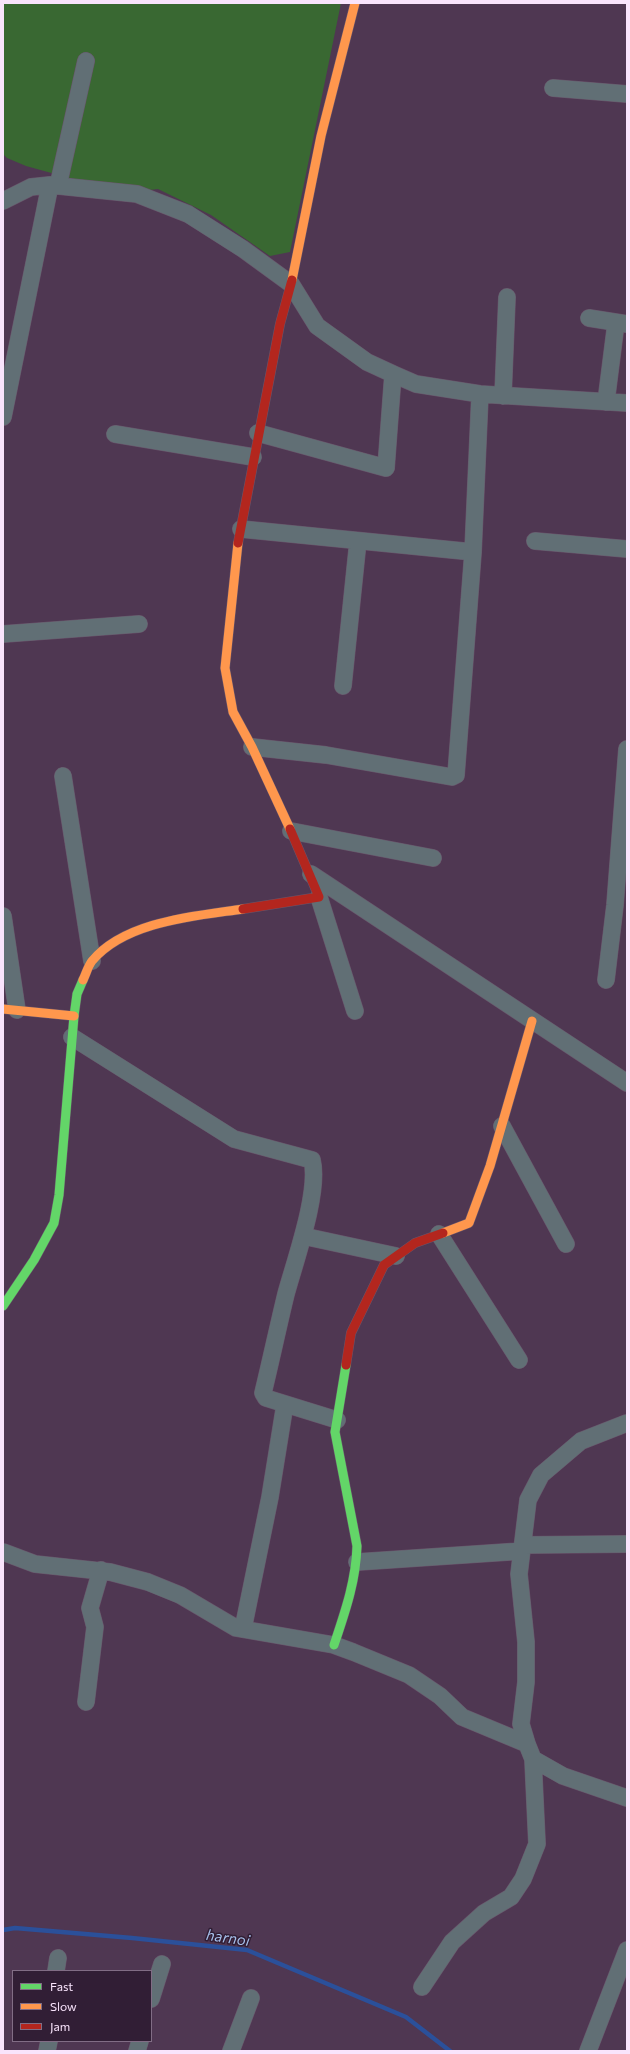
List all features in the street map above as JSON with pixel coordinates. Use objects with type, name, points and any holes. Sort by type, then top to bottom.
[{"type":"street","points":[[354,3],[321,136],[291,284],[280,324],[253,457],[241,529],[224,668],[233,712],[252,747],[311,874],[355,1011]]},
{"type":"street","points":[[3,417],[7,380],[54,185],[86,61]]},
{"type":"street","points":[[553,88],[627,94]]},
{"type":"street","points":[[3,201],[31,187],[54,185],[137,194],[188,214],[243,249],[291,284],[317,326],[367,362],[416,384],[480,394],[627,404]]},
{"type":"street","points":[[504,396],[507,297]]},
{"type":"street","points":[[589,318],[622,323],[606,402]]},
{"type":"street","points":[[258,432],[386,468],[393,374]]},
{"type":"street","points":[[252,747],[326,755],[452,777],[456,775],[472,552],[480,394]]},
{"type":"street","points":[[115,434],[253,457]]},
{"type":"street","points":[[241,529],[472,552]]},
{"type":"street","points":[[343,686],[358,541]]},
{"type":"street","points":[[535,541],[627,549]]},
{"type":"street","points":[[3,634],[138,624]]},
{"type":"street","points":[[606,980],[615,905],[627,749]]},
{"type":"street","points":[[63,776],[92,961]]},
{"type":"street","points":[[291,831],[433,858]]},
{"type":"street","points":[[311,874],[627,1083]]},
{"type":"street","points":[[3,1306],[34,1260],[54,1223],[59,1195],[77,994],[92,961],[116,941],[152,925],[188,917],[319,897]]},
{"type":"street","points":[[3,916],[10,1009],[74,1016]]},
{"type":"street","points":[[334,1645],[353,1582],[357,1562],[357,1546],[340,1465],[335,1432],[351,1333],[384,1265],[415,1243],[469,1223],[490,1166],[532,1021]]},
{"type":"street","points":[[72,1038],[234,1139],[312,1160],[315,1171],[303,1236],[263,1393],[266,1398],[337,1420]]},
{"type":"street","points":[[502,1126],[566,1244]]},
{"type":"street","points":[[439,1234],[519,1360]]},
{"type":"street","points":[[303,1236],[396,1256]]},
{"type":"street","points":[[243,1629],[270,1498],[285,1404]]},
{"type":"street","points":[[422,1987],[452,1942],[484,1913],[511,1897],[523,1879],[537,1844],[530,1752],[521,1724],[526,1682],[526,1642],[519,1574],[528,1500],[541,1475],[581,1441],[627,1423]]},
{"type":"street","points":[[357,1562],[522,1548],[627,1544]]},
{"type":"street","points":[[3,1552],[34,1564],[101,1570],[148,1582],[174,1592],[236,1628],[334,1645],[409,1676],[440,1696],[462,1717],[530,1752],[563,1776],[627,1798]]},
{"type":"street","points":[[86,1702],[95,1627],[90,1608],[101,1570]]},
{"type":"street","points":[[588,2051],[627,1950]]},
{"type":"street","points":[[152,1996],[162,1964]]},
{"type":"street","points":[[231,2051],[251,1998]]},
{"type":"green space","points":[[3,3],[341,3],[290,252],[270,256],[211,215],[158,189],[124,193],[26,166],[7,158],[3,154]]},
{"type":"waterway","name":"harnoi","points":[[3,1930],[15,1928],[247,1950],[406,2017],[450,2051]]},
{"type":"traffic: fast","points":[[3,1306],[34,1260],[54,1223],[59,1195],[74,1016],[77,994],[83,980]]},
{"type":"traffic: fast","points":[[334,1645],[346,1608],[355,1572],[357,1546],[335,1432],[346,1365]]},
{"type":"traffic: slow","points":[[292,280],[321,136],[355,3]]},
{"type":"traffic: slow","points":[[238,543],[225,668],[233,712],[252,747],[290,829]]},
{"type":"traffic: slow","points":[[83,980],[92,961],[106,948],[123,937],[142,929],[183,918],[243,909]]},
{"type":"traffic: slow","points":[[3,1009],[74,1016]]},
{"type":"traffic: slow","points":[[443,1233],[469,1223],[490,1166],[532,1021]]},
{"type":"traffic: jam","points":[[238,543],[280,324],[292,280]]},
{"type":"traffic: jam","points":[[243,909],[319,897],[290,829]]},
{"type":"traffic: jam","points":[[346,1365],[351,1333],[384,1265],[415,1243],[443,1233]]}]
